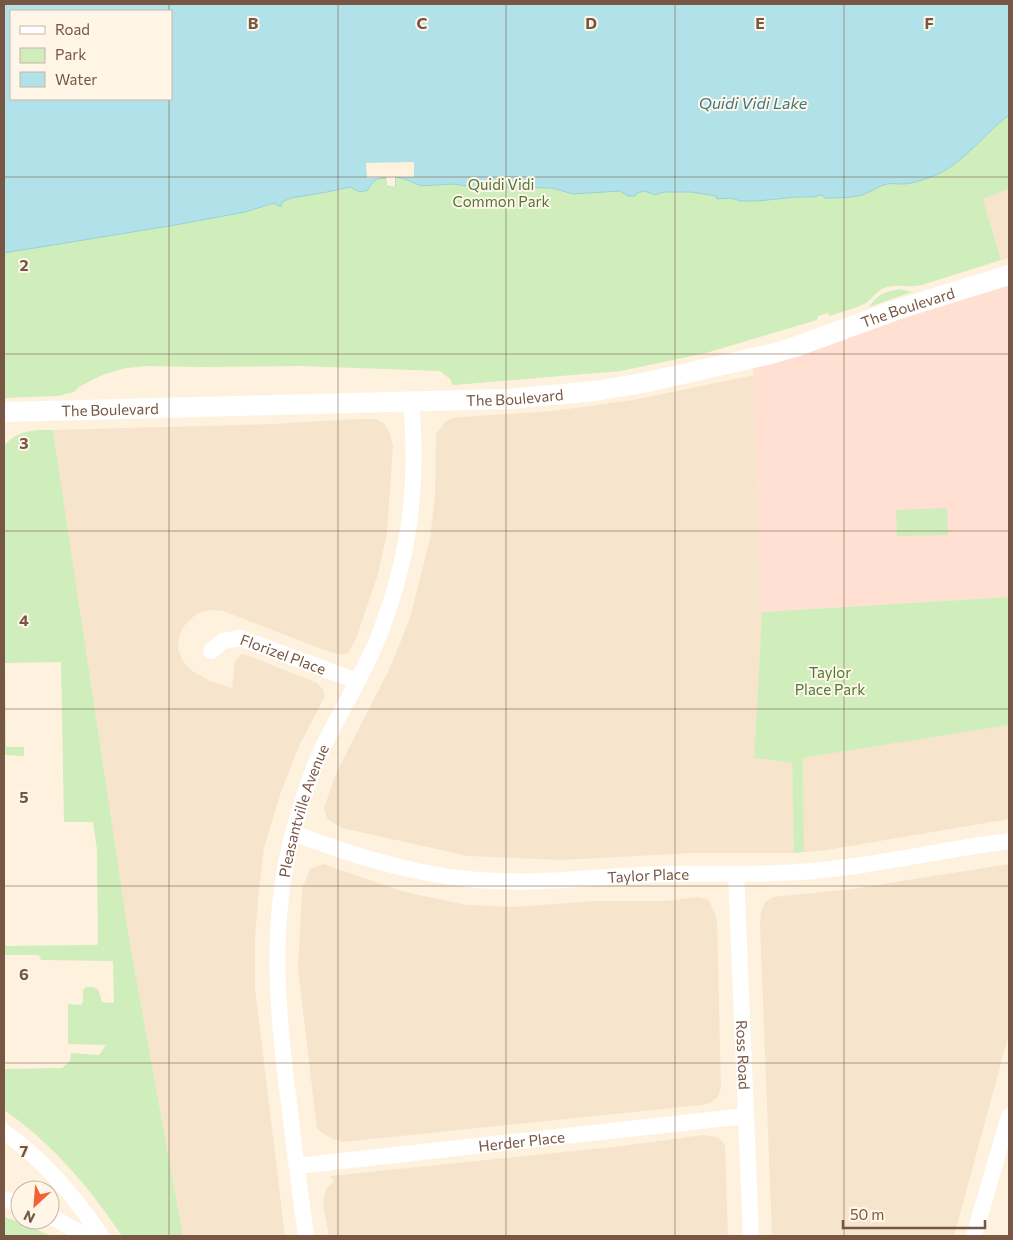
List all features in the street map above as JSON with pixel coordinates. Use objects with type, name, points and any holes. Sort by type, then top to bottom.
[{"type":"street","name":"The Boulevard","points":[[4,412],[411,402],[549,396],[596,391],[643,383],[771,354],[907,306],[1009,275]]},
{"type":"street","name":"Pleasantville Avenue","points":[[306,1236],[283,1060],[278,996],[276,942],[282,884],[293,833],[311,777],[375,644],[389,610],[400,572],[411,514],[415,475],[411,402]]},
{"type":"street","name":"Florizel Place","points":[[211,651],[223,641],[240,638],[357,681]]},
{"type":"street","name":"Taylor Place","points":[[293,833],[337,850],[421,872],[469,879],[523,882],[664,874],[801,872],[900,859],[1009,841]]},
{"type":"street","name":"Ross Road","points":[[736,874],[751,1236]]},
{"type":"street","name":"Herder Place","points":[[297,1166],[746,1116]]},
{"type":"street","points":[[974,1236],[1009,1116]]},
{"type":"street","points":[[4,1132],[37,1158],[71,1193],[101,1236]]},
{"type":"street","points":[[60,1222],[86,1236]]},
{"type":"shaded area","points":[[1009,189],[1009,258],[1001,260],[983,199]]},
{"type":"shaded area","points":[[1009,275],[1009,597],[762,612],[753,359]]},
{"type":"shaded area","points":[[754,375],[762,612],[754,758],[792,763],[794,853],[690,853],[562,860],[468,856],[342,828],[327,819],[324,808],[337,771],[390,668],[410,618],[430,539],[435,496],[436,434],[445,422],[452,418],[552,411],[633,400]]},
{"type":"shaded area","points":[[376,419],[385,424],[393,446],[387,533],[378,574],[356,639],[348,653],[341,655],[327,651],[223,611],[209,610],[196,614],[184,626],[179,636],[178,649],[183,661],[191,670],[210,681],[232,688],[235,661],[241,654],[317,683],[325,696],[299,746],[280,795],[264,848],[258,899],[255,940],[255,988],[285,1236],[183,1236],[130,944],[53,430],[272,424]]},
{"type":"shaded area","points":[[1009,725],[1009,819],[821,851],[804,852],[803,758]]},
{"type":"shaded area","points":[[323,864],[405,892],[467,905],[513,907],[594,901],[665,901],[698,897],[709,900],[717,919],[721,1088],[718,1097],[710,1103],[702,1105],[343,1142],[324,1134],[317,1129],[298,969],[302,889],[310,869]]},
{"type":"shaded area","points":[[1009,864],[1009,1034],[954,1236],[772,1236],[760,925],[761,912],[765,902],[773,897],[852,889]]},
{"type":"shaded area","points":[[702,1135],[718,1137],[725,1145],[728,1236],[329,1236],[323,1204],[326,1189],[334,1181],[330,1176],[623,1146]]},
{"type":"green space","name":"Quidi Vidi Common Park","points":[[4,4],[1009,4],[1009,189],[983,199],[1001,260],[922,285],[887,287],[866,303],[857,307],[829,316],[828,313],[818,316],[817,320],[706,353],[621,371],[452,385],[450,379],[440,371],[301,366],[148,366],[126,368],[102,375],[79,387],[74,392],[58,396],[4,398]]},
{"type":"green space","points":[[900,289],[912,292],[869,307],[882,294]]},
{"type":"green space","points":[[38,430],[53,430],[130,944],[183,1236],[122,1236],[69,1167],[38,1137],[4,1110],[4,1069],[62,1068],[70,1061],[71,1053],[99,1055],[106,1045],[68,1044],[68,1004],[81,1005],[83,1002],[83,990],[86,987],[94,987],[99,991],[102,1002],[114,1003],[113,961],[41,960],[39,955],[4,955],[4,946],[97,945],[98,942],[97,850],[93,822],[64,822],[61,662],[5,663],[6,747],[24,747],[24,756],[4,755],[4,446],[19,434]]},
{"type":"green space","points":[[947,508],[948,535],[897,536],[896,510]]},
{"type":"green space","name":"Taylor Place Park","points":[[1009,597],[1009,725],[803,758],[804,852],[794,853],[792,763],[754,758],[762,612]]},
{"type":"green space","points":[[4,1217],[10,1219],[10,1230],[38,1230],[51,1236],[4,1236]]},
{"type":"water","name":"Quidi Vidi Lake","points":[[4,4],[1009,4],[1009,115],[961,159],[940,173],[915,182],[887,184],[862,195],[848,197],[824,198],[824,196],[820,195],[741,201],[730,198],[717,199],[716,196],[691,192],[664,192],[655,195],[645,191],[637,193],[635,196],[628,196],[620,191],[573,194],[552,188],[508,187],[505,189],[490,186],[482,188],[452,184],[421,186],[395,177],[395,187],[387,186],[387,178],[377,179],[368,190],[360,192],[350,187],[291,198],[282,202],[281,207],[274,203],[245,212],[4,253]]},
{"type":"pier","points":[[414,162],[414,177],[395,177],[395,187],[387,186],[386,177],[367,178],[366,163]]}]
